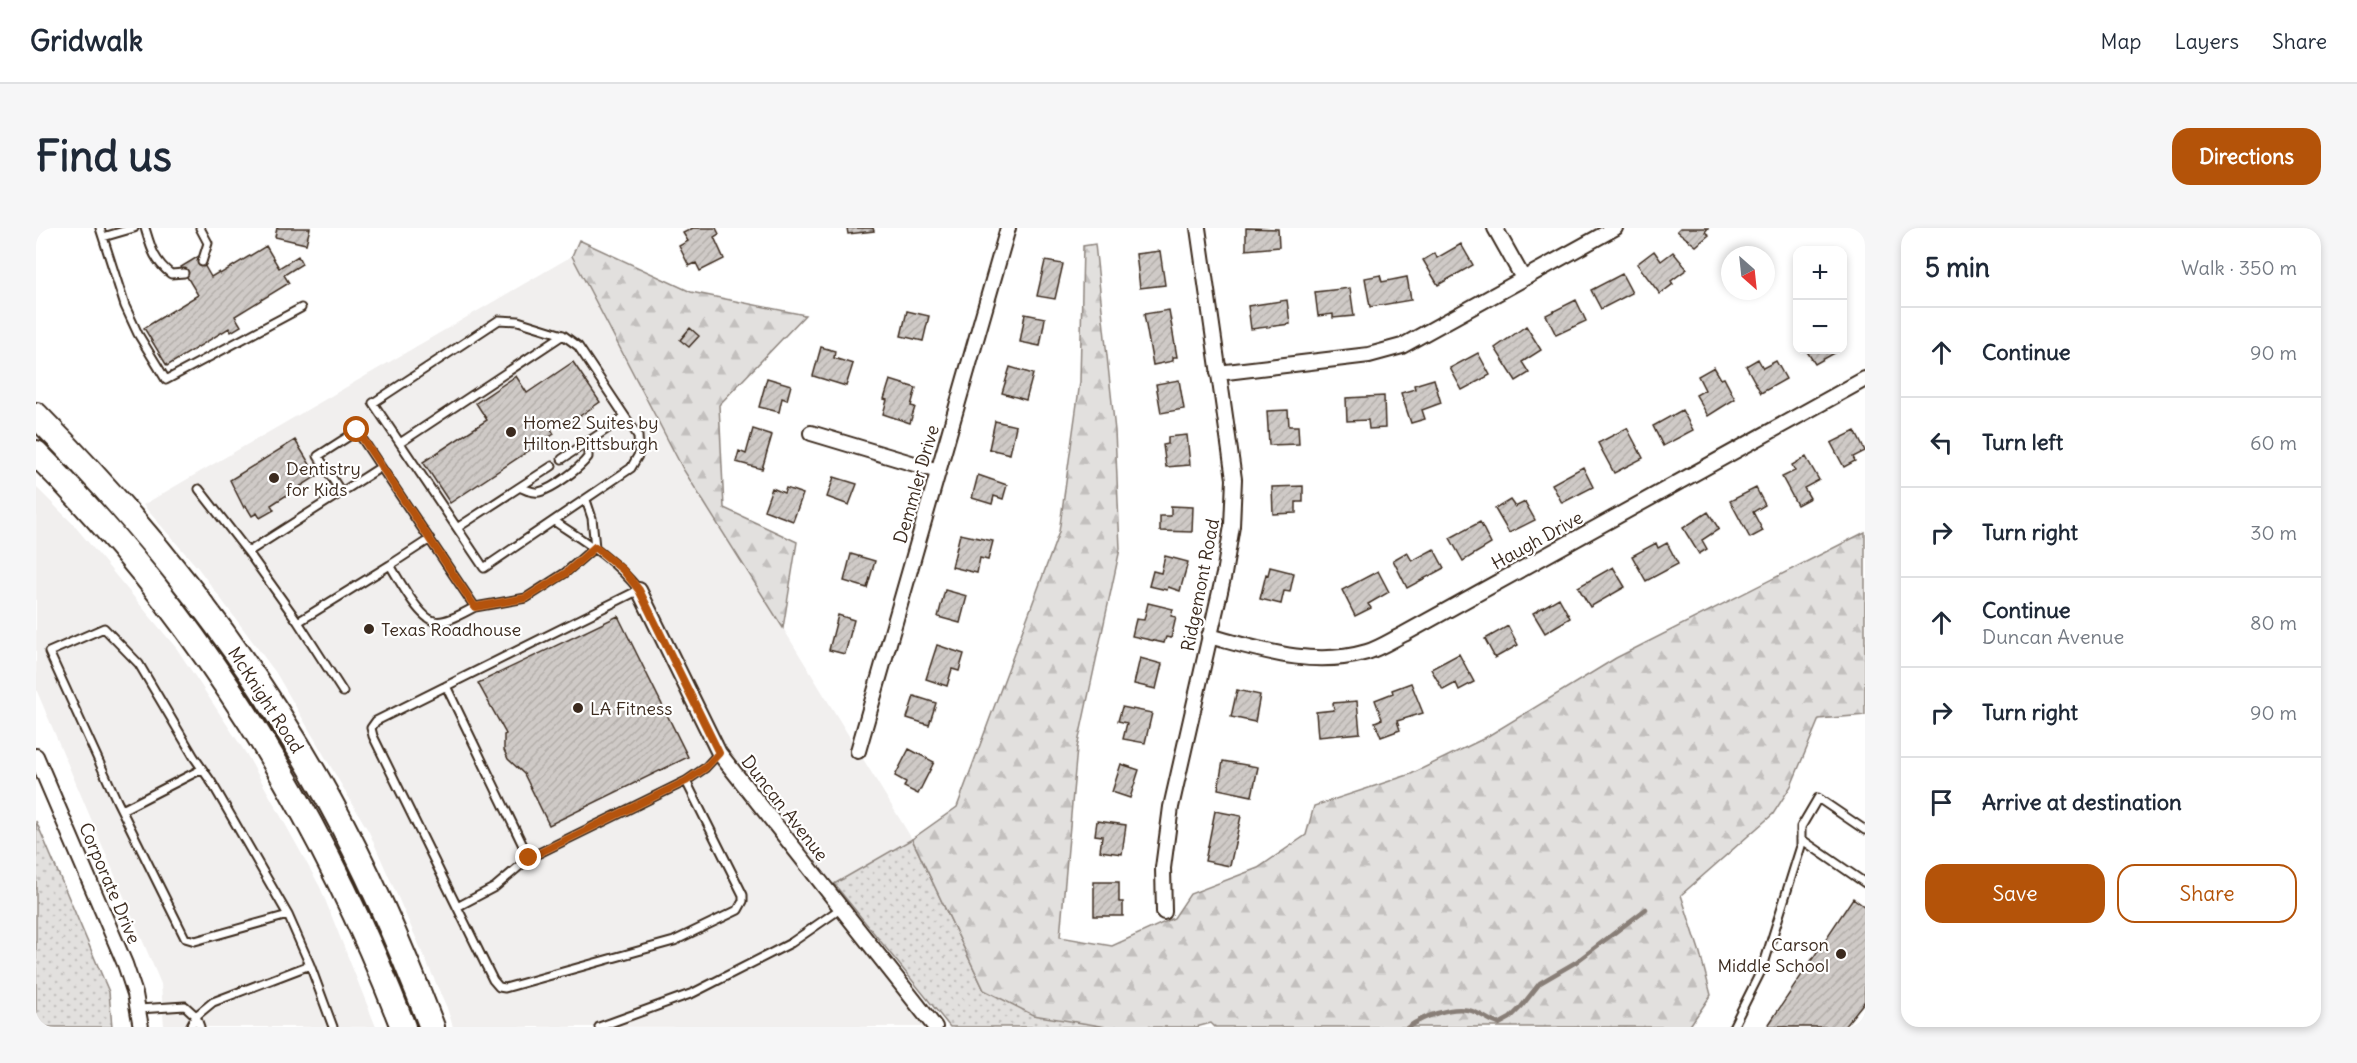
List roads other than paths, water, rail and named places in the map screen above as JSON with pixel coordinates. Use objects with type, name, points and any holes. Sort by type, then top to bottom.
[{"type":"highway","name":"McKnight Road","points":[[36,415],[159,550],[216,625],[274,709],[328,799],[352,846],[397,940],[432,1027]]},
{"type":"highway","name":"McKnight Road","points":[[36,453],[138,567],[194,640],[251,723],[305,812],[347,894],[403,1027]]},
{"type":"street","name":"Demmler Drive","points":[[858,751],[1008,228]]},
{"type":"street","name":"Ridgemont Road","points":[[1164,912],[1163,868],[1171,807],[1229,551],[1234,501],[1234,479],[1198,228]]},
{"type":"street","points":[[1495,228],[1523,278]]},
{"type":"street","points":[[1218,373],[1369,355],[1402,346],[1615,228]]},
{"type":"street","name":"Haugh Drive","points":[[1209,636],[1299,658],[1333,659],[1368,652],[1865,379]]},
{"type":"street","points":[[810,433],[938,471]]},
{"type":"street","name":"Duncan Avenue","points":[[639,590],[719,753],[935,1027]]},
{"type":"street","name":"Corporate Drive","points":[[36,756],[131,979],[141,1027]]},
{"type":"lane","points":[[100,228],[124,306],[166,380],[301,308]]},
{"type":"lane","points":[[103,237],[134,228]]},
{"type":"lane","points":[[145,228],[151,248],[160,265],[171,274],[184,273]]},
{"type":"lane","points":[[200,228],[208,243],[202,262]]},
{"type":"lane","points":[[499,320],[518,321],[563,334],[578,346],[638,436],[639,454],[631,468],[484,568],[373,403],[499,320]]},
{"type":"lane","points":[[400,443],[563,334]]},
{"type":"lane","points":[[562,459],[625,417]]},
{"type":"lane","points":[[341,492],[318,456],[357,430],[475,607]]},
{"type":"lane","points":[[520,487],[531,492],[546,489],[582,466],[588,458],[588,442]]},
{"type":"lane","points":[[457,528],[552,466]]},
{"type":"lane","points":[[248,552],[381,467]]},
{"type":"lane","points":[[199,489],[298,622],[343,692]]},
{"type":"lane","points":[[586,500],[592,518],[595,547]]},
{"type":"lane","points":[[554,521],[595,547],[623,570],[639,590],[376,721],[371,731],[493,980],[499,987],[504,988],[674,941],[738,909],[743,901],[743,895],[686,781]]},
{"type":"lane","points":[[298,622],[430,539]]},
{"type":"lane","points":[[390,565],[422,613],[434,621],[444,620],[475,607],[526,598],[566,573],[595,547]]},
{"type":"lane","points":[[288,915],[195,941],[189,941],[181,933],[49,652],[104,628],[139,664],[288,915],[333,1027]]},
{"type":"lane","points":[[446,686],[529,858]]},
{"type":"lane","points":[[458,907],[495,887],[529,858],[686,781],[705,768],[719,753]]},
{"type":"lane","points":[[122,810],[202,769]]},
{"type":"lane","points":[[1733,1027],[1763,967],[1801,846],[1801,827],[1818,798],[1865,830]]},
{"type":"lane","points":[[1801,839],[1865,883]]},
{"type":"lane","points":[[598,1027],[693,993],[791,943],[840,909]]},
{"type":"lane","points":[[190,1027],[196,1017],[213,1002],[310,965]]},
{"type":"lane","points":[[139,1009],[184,1006],[196,1017],[200,1027]]},
{"type":"waterway","points":[[1408,1027],[1437,1013],[1461,1009],[1499,1024],[1510,1018],[1540,983],[1576,962],[1646,909]]},
{"type":"place","name":"Home2 Suites by Hilton Pittsburgh","points":[[511,432]]},
{"type":"place","name":"Dentistry for Kids","points":[[274,478]]},
{"type":"place","name":"Texas Roadhouse","points":[[369,629]]},
{"type":"place","name":"LA Fitness","points":[[578,708]]},
{"type":"place","name":"Carson Middle School","points":[[1841,954]]}]
